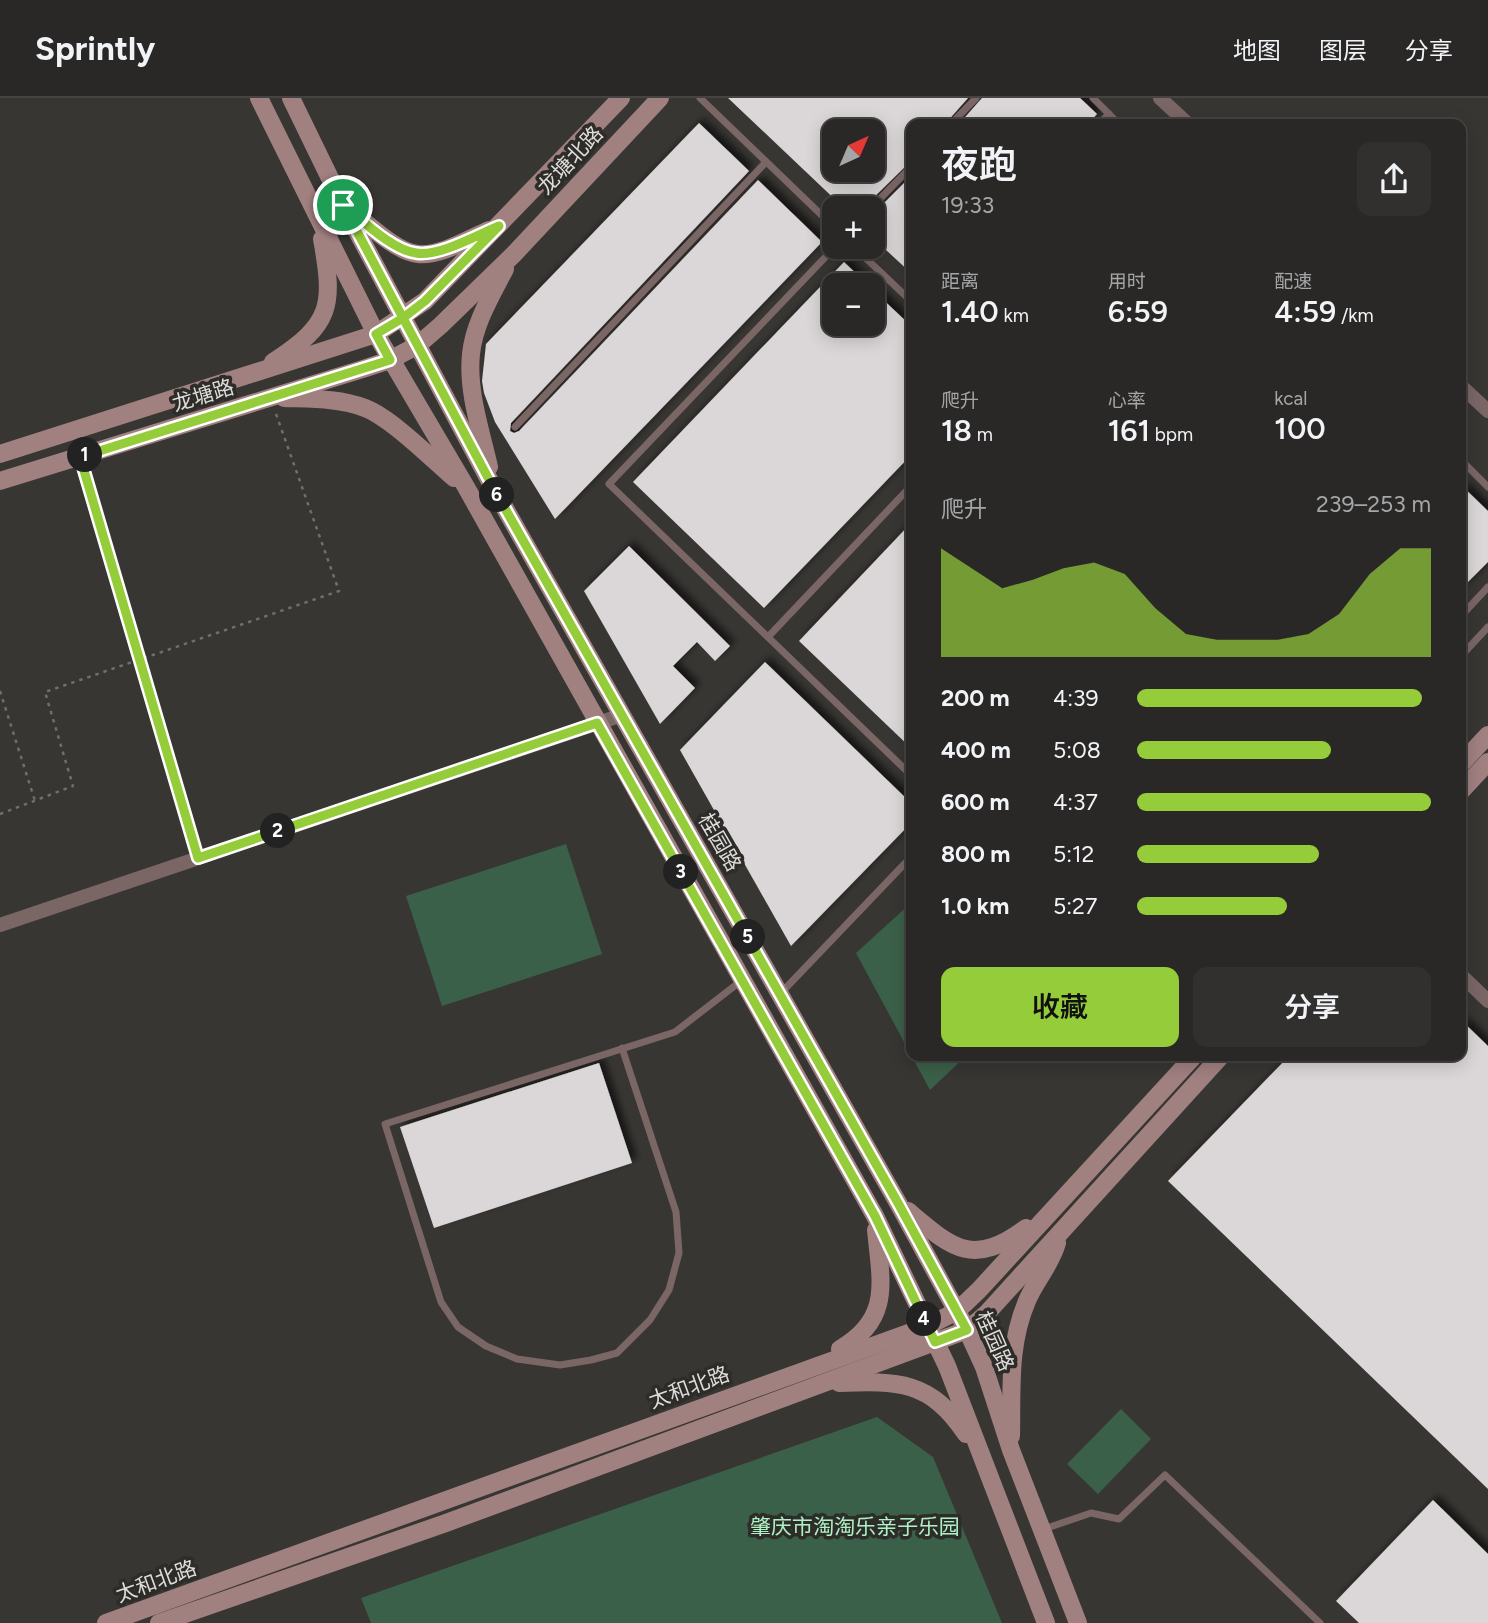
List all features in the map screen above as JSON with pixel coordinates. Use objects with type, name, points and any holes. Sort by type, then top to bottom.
[{"type":"main road","points":[[259,98],[390,360],[466,487],[875,1216],[932,1334],[1046,1623]]},
{"type":"main road","name":"桂园路","points":[[291,98],[343,205],[494,489],[898,1203],[967,1330],[984,1367],[1010,1450],[1078,1623]]},
{"type":"main road","name":"龙塘北路","points":[[255,374],[376,334],[403,318],[425,301],[621,98]]},
{"type":"main road","name":"龙塘北路","points":[[514,254],[660,98]]},
{"type":"main road","points":[[343,205],[403,249],[418,254],[444,249],[499,226]]},
{"type":"main road","points":[[0,454],[255,374],[301,344],[323,315],[328,299],[329,277],[318,218]]},
{"type":"main road","points":[[494,489],[471,384],[471,355],[476,331],[514,254]]},
{"type":"main road","name":"龙塘路","points":[[0,481],[390,360],[418,345],[514,254]]},
{"type":"main road","points":[[270,398],[326,400],[367,408],[383,418],[466,487]]},
{"type":"main road","points":[[1466,759],[1488,735]]},
{"type":"main road","points":[[1466,786],[1488,762]]},
{"type":"main road","name":"太和北路","points":[[159,1623],[446,1523],[821,1384],[932,1334],[979,1290],[1189,1061]]},
{"type":"main road","name":"太和北路","points":[[106,1623],[804,1370],[932,1334],[967,1330],[987,1313],[1059,1236],[1217,1061]]},
{"type":"main road","points":[[898,1203],[951,1245],[969,1250],[986,1250],[1006,1243],[1057,1205]]},
{"type":"main road","points":[[804,1370],[856,1340],[868,1327],[876,1312],[881,1281],[875,1216]]},
{"type":"main road","points":[[1010,1450],[1013,1347],[1027,1300],[1054,1256],[1059,1236]]},
{"type":"main road","points":[[821,1384],[887,1382],[920,1389],[943,1405],[955,1418],[982,1459]]},
{"type":"street","points":[[1160,98],[1183,119]]},
{"type":"street","points":[[1466,391],[1488,411]]},
{"type":"street","points":[[0,925],[622,715]]},
{"type":"street","points":[[1466,980],[1488,1001]]},
{"type":"lane","points":[[700,98],[822,216]]},
{"type":"lane","points":[[956,119],[976,98]]},
{"type":"lane","points":[[1093,98],[1114,119]]},
{"type":"lane","points":[[1104,119],[1109,114]]},
{"type":"lane","points":[[514,427],[766,162]]},
{"type":"lane","points":[[883,196],[906,172]]},
{"type":"lane","points":[[824,259],[609,484],[906,770]]},
{"type":"lane","points":[[867,259],[906,296]]},
{"type":"lane","points":[[1466,465],[1488,486]]},
{"type":"lane","points":[[768,638],[906,491]]},
{"type":"lane","points":[[1466,610],[1488,587]]},
{"type":"lane","points":[[1466,651],[1488,627]]},
{"type":"lane","points":[[780,994],[906,862]]},
{"type":"lane","points":[[622,1048],[676,1212],[680,1253],[669,1290],[650,1320],[617,1353],[560,1365],[517,1359],[486,1346],[458,1327],[440,1302],[385,1124],[622,1048],[675,1032],[742,980]]},
{"type":"lane","points":[[1042,1530],[1091,1513],[1119,1519],[1165,1475],[1320,1623]]},
{"type":"path","points":[[0,814],[73,786],[45,692],[339,591],[270,398]]},
{"type":"path","points":[[80,457],[198,858]]},
{"type":"path","points":[[0,691],[35,801]]},
{"type":"green space","points":[[566,844],[602,954],[442,1006],[406,896]]},
{"type":"green space","points":[[906,907],[906,1046],[856,953]]},
{"type":"green space","points":[[914,1061],[961,1061],[930,1090]]},
{"type":"green space","points":[[1121,1409],[1151,1439],[1098,1494],[1067,1464]]},
{"type":"green space","name":"肇庆市淘淘乐亲子乐园","points":[[877,1417],[933,1457],[1002,1623],[371,1623],[361,1598]]},
{"type":"building","points":[[728,98],[968,98],[949,119],[906,119],[906,166],[875,196],[831,196]]},
{"type":"building","points":[[982,98],[1080,98],[1097,114],[1092,119],[963,119]]},
{"type":"building","points":[[699,123],[749,171],[511,423],[510,431],[519,431],[758,180],[822,242],[555,519],[495,422],[482,381],[486,344]]},
{"type":"building","points":[[906,181],[906,268],[885,249],[885,202]]},
{"type":"building","points":[[844,262],[855,273],[833,273]]},
{"type":"building","points":[[822,285],[822,336],[885,336],[885,301],[906,321],[906,460],[764,608],[633,482]]},
{"type":"building","points":[[1466,490],[1488,511],[1488,562],[1466,584]]},
{"type":"building","points":[[906,528],[906,743],[799,641]]},
{"type":"building","points":[[629,546],[730,646],[715,661],[697,642],[673,666],[695,688],[660,724],[584,591]]},
{"type":"building","points":[[765,662],[906,798],[906,828],[791,946],[680,750]]},
{"type":"building","points":[[1466,1025],[1488,1046],[1488,1489],[1168,1181],[1284,1061],[1466,1061]]},
{"type":"building","points":[[599,1063],[632,1163],[434,1228],[400,1127]]},
{"type":"building","points":[[1433,1500],[1488,1554],[1488,1623],[1359,1623],[1336,1601]]},
{"type":"route","points":[[343,205],[384,237],[403,249],[418,254],[436,252],[499,226],[425,301],[403,318],[494,489],[898,1203],[967,1330],[935,1342],[875,1216],[597,723],[198,858],[80,457],[390,360],[376,334],[403,318],[343,205]]}]
